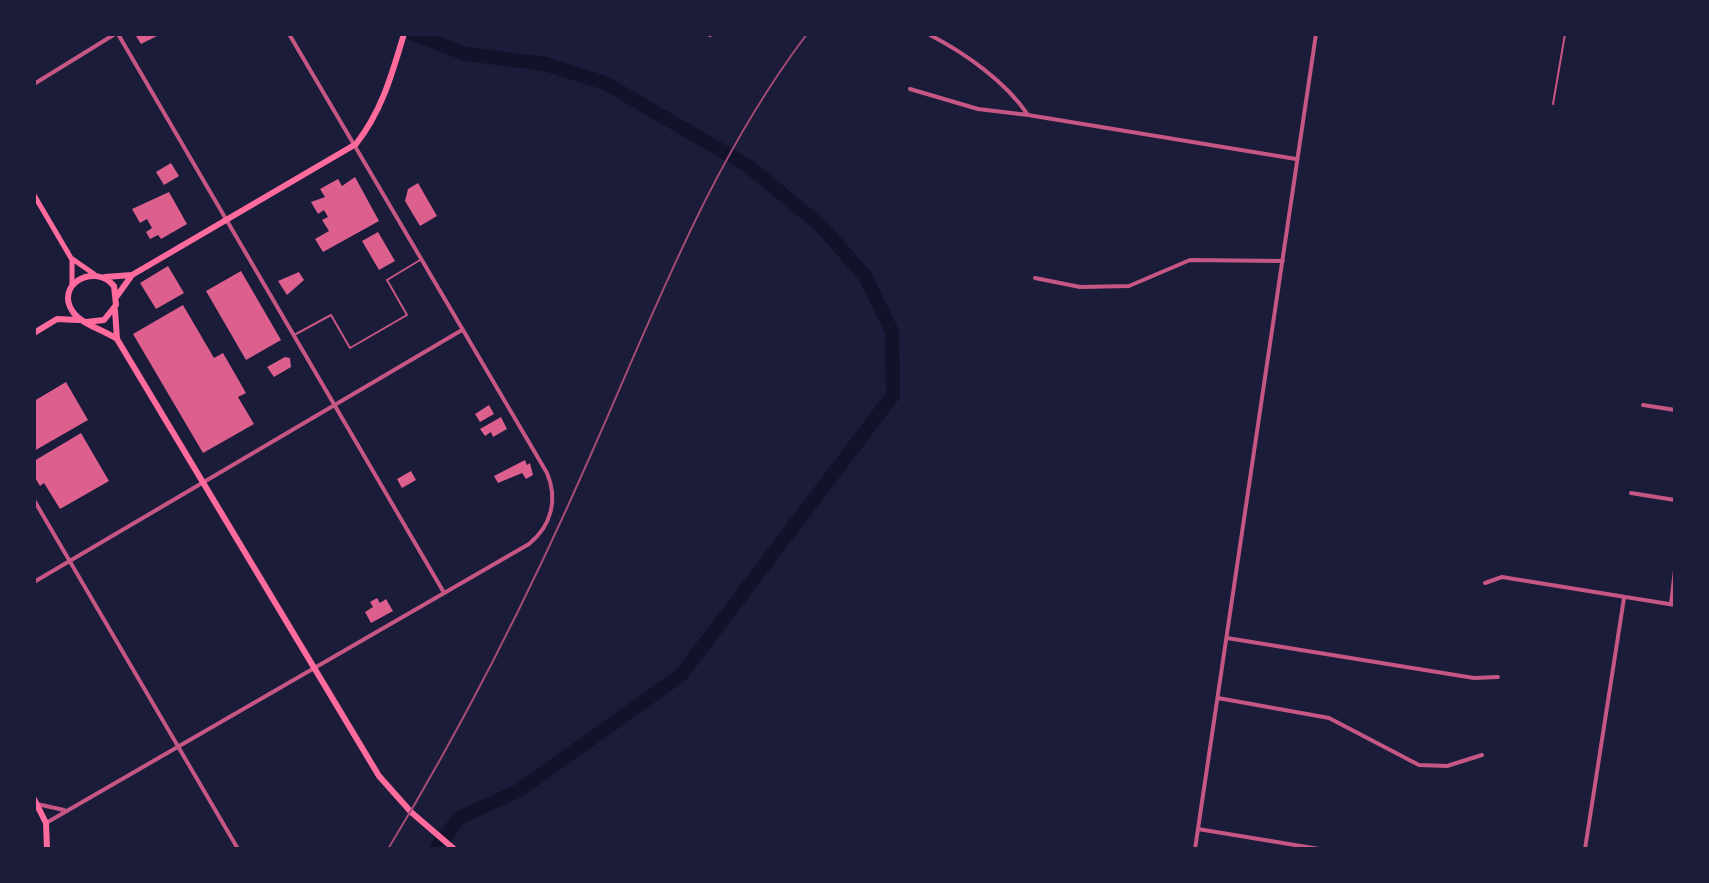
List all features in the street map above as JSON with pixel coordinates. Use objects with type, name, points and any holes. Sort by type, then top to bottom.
[{"type":"main road","points":[[117,296],[132,275],[356,144],[373,123],[404,34]]},
{"type":"main road","points":[[34,195],[71,258],[94,274],[105,277],[132,275]]},
{"type":"main road","points":[[34,333],[57,319],[69,298],[71,258]]},
{"type":"main road","points":[[72,286],[82,277],[94,274]]},
{"type":"main road","points":[[105,277],[114,286],[117,296],[117,339],[311,668],[379,776],[413,814],[454,849]]},
{"type":"main road","points":[[69,298],[72,311],[117,339]]},
{"type":"main road","points":[[57,319],[104,320],[115,310]]},
{"type":"main road","points":[[35,802],[46,823],[47,849]]},
{"type":"street","points":[[34,84],[116,34],[228,220],[443,591]]},
{"type":"street","points":[[46,823],[539,536],[554,504],[554,488],[547,473],[289,34]]},
{"type":"street","points":[[1195,849],[1316,34]]},
{"type":"street","points":[[930,35],[989,75],[1018,100],[1028,115]]},
{"type":"street","points":[[910,89],[963,106],[1296,159]]},
{"type":"street","points":[[1035,278],[1080,287],[1129,286],[1190,260],[1283,261]]},
{"type":"street","points":[[34,582],[204,485],[462,330]]},
{"type":"street","points":[[1643,405],[1675,410]]},
{"type":"street","points":[[1631,493],[1675,500]]},
{"type":"street","points":[[34,500],[238,849]]},
{"type":"street","points":[[1485,583],[1502,577],[1673,605],[1675,570]]},
{"type":"street","points":[[1585,849],[1624,598]]},
{"type":"street","points":[[1227,638],[1474,678],[1498,677]]},
{"type":"street","points":[[1218,698],[1329,718],[1419,765],[1447,766],[1482,755]]},
{"type":"street","points":[[35,802],[66,810]]},
{"type":"street","points":[[1198,829],[1319,849]]},
{"type":"lane","points":[[1553,104],[1565,34]]},
{"type":"lane","points":[[295,335],[331,315],[350,348],[407,315],[387,280],[420,260]]},
{"type":"building","points":[[161,34],[141,44],[136,36]]},
{"type":"building","points":[[171,163],[179,176],[164,185],[156,172]]},
{"type":"building","points":[[355,177],[379,221],[323,252],[315,239],[329,231],[322,220],[328,217],[324,210],[318,214],[311,202],[325,197],[320,189],[338,179],[342,186]]},
{"type":"building","points":[[418,183],[437,216],[420,226],[405,201],[408,189]]},
{"type":"building","points":[[169,192],[187,224],[161,239],[158,235],[150,239],[146,232],[152,228],[147,219],[140,223],[132,209]]},
{"type":"building","points":[[378,232],[395,261],[379,270],[362,241]]},
{"type":"building","points":[[168,266],[184,293],[156,309],[140,283]]},
{"type":"building","points":[[241,271],[281,340],[246,360],[206,291]]},
{"type":"building","points":[[299,272],[304,280],[287,295],[278,281]]},
{"type":"building","points":[[183,305],[214,358],[223,353],[246,393],[238,397],[254,424],[203,453],[133,334]]},
{"type":"building","points":[[285,357],[290,358],[291,367],[274,377],[267,367]]},
{"type":"building","points":[[66,382],[88,420],[34,451],[34,401]]},
{"type":"building","points":[[489,405],[494,414],[480,422],[475,414]]},
{"type":"building","points":[[501,417],[507,429],[493,437],[491,432],[485,436],[480,429]]},
{"type":"building","points":[[81,433],[109,481],[60,509],[44,483],[40,486],[34,476],[34,461]]},
{"type":"building","points":[[525,460],[527,465],[530,463],[533,475],[526,479],[522,473],[498,483],[494,476]]},
{"type":"building","points":[[411,471],[416,480],[402,488],[397,479]]},
{"type":"building","points":[[377,598],[380,603],[386,599],[393,611],[371,623],[365,612],[373,607],[370,602]]},
{"type":"waterway","points":[[412,34],[466,54],[545,64],[605,83],[748,166],[820,225],[865,276],[892,332],[893,395],[681,675],[518,791],[459,818],[436,849]]},
{"type":"railway","points":[[388,849],[471,703],[522,604],[714,184],[742,132],[807,34]]}]
